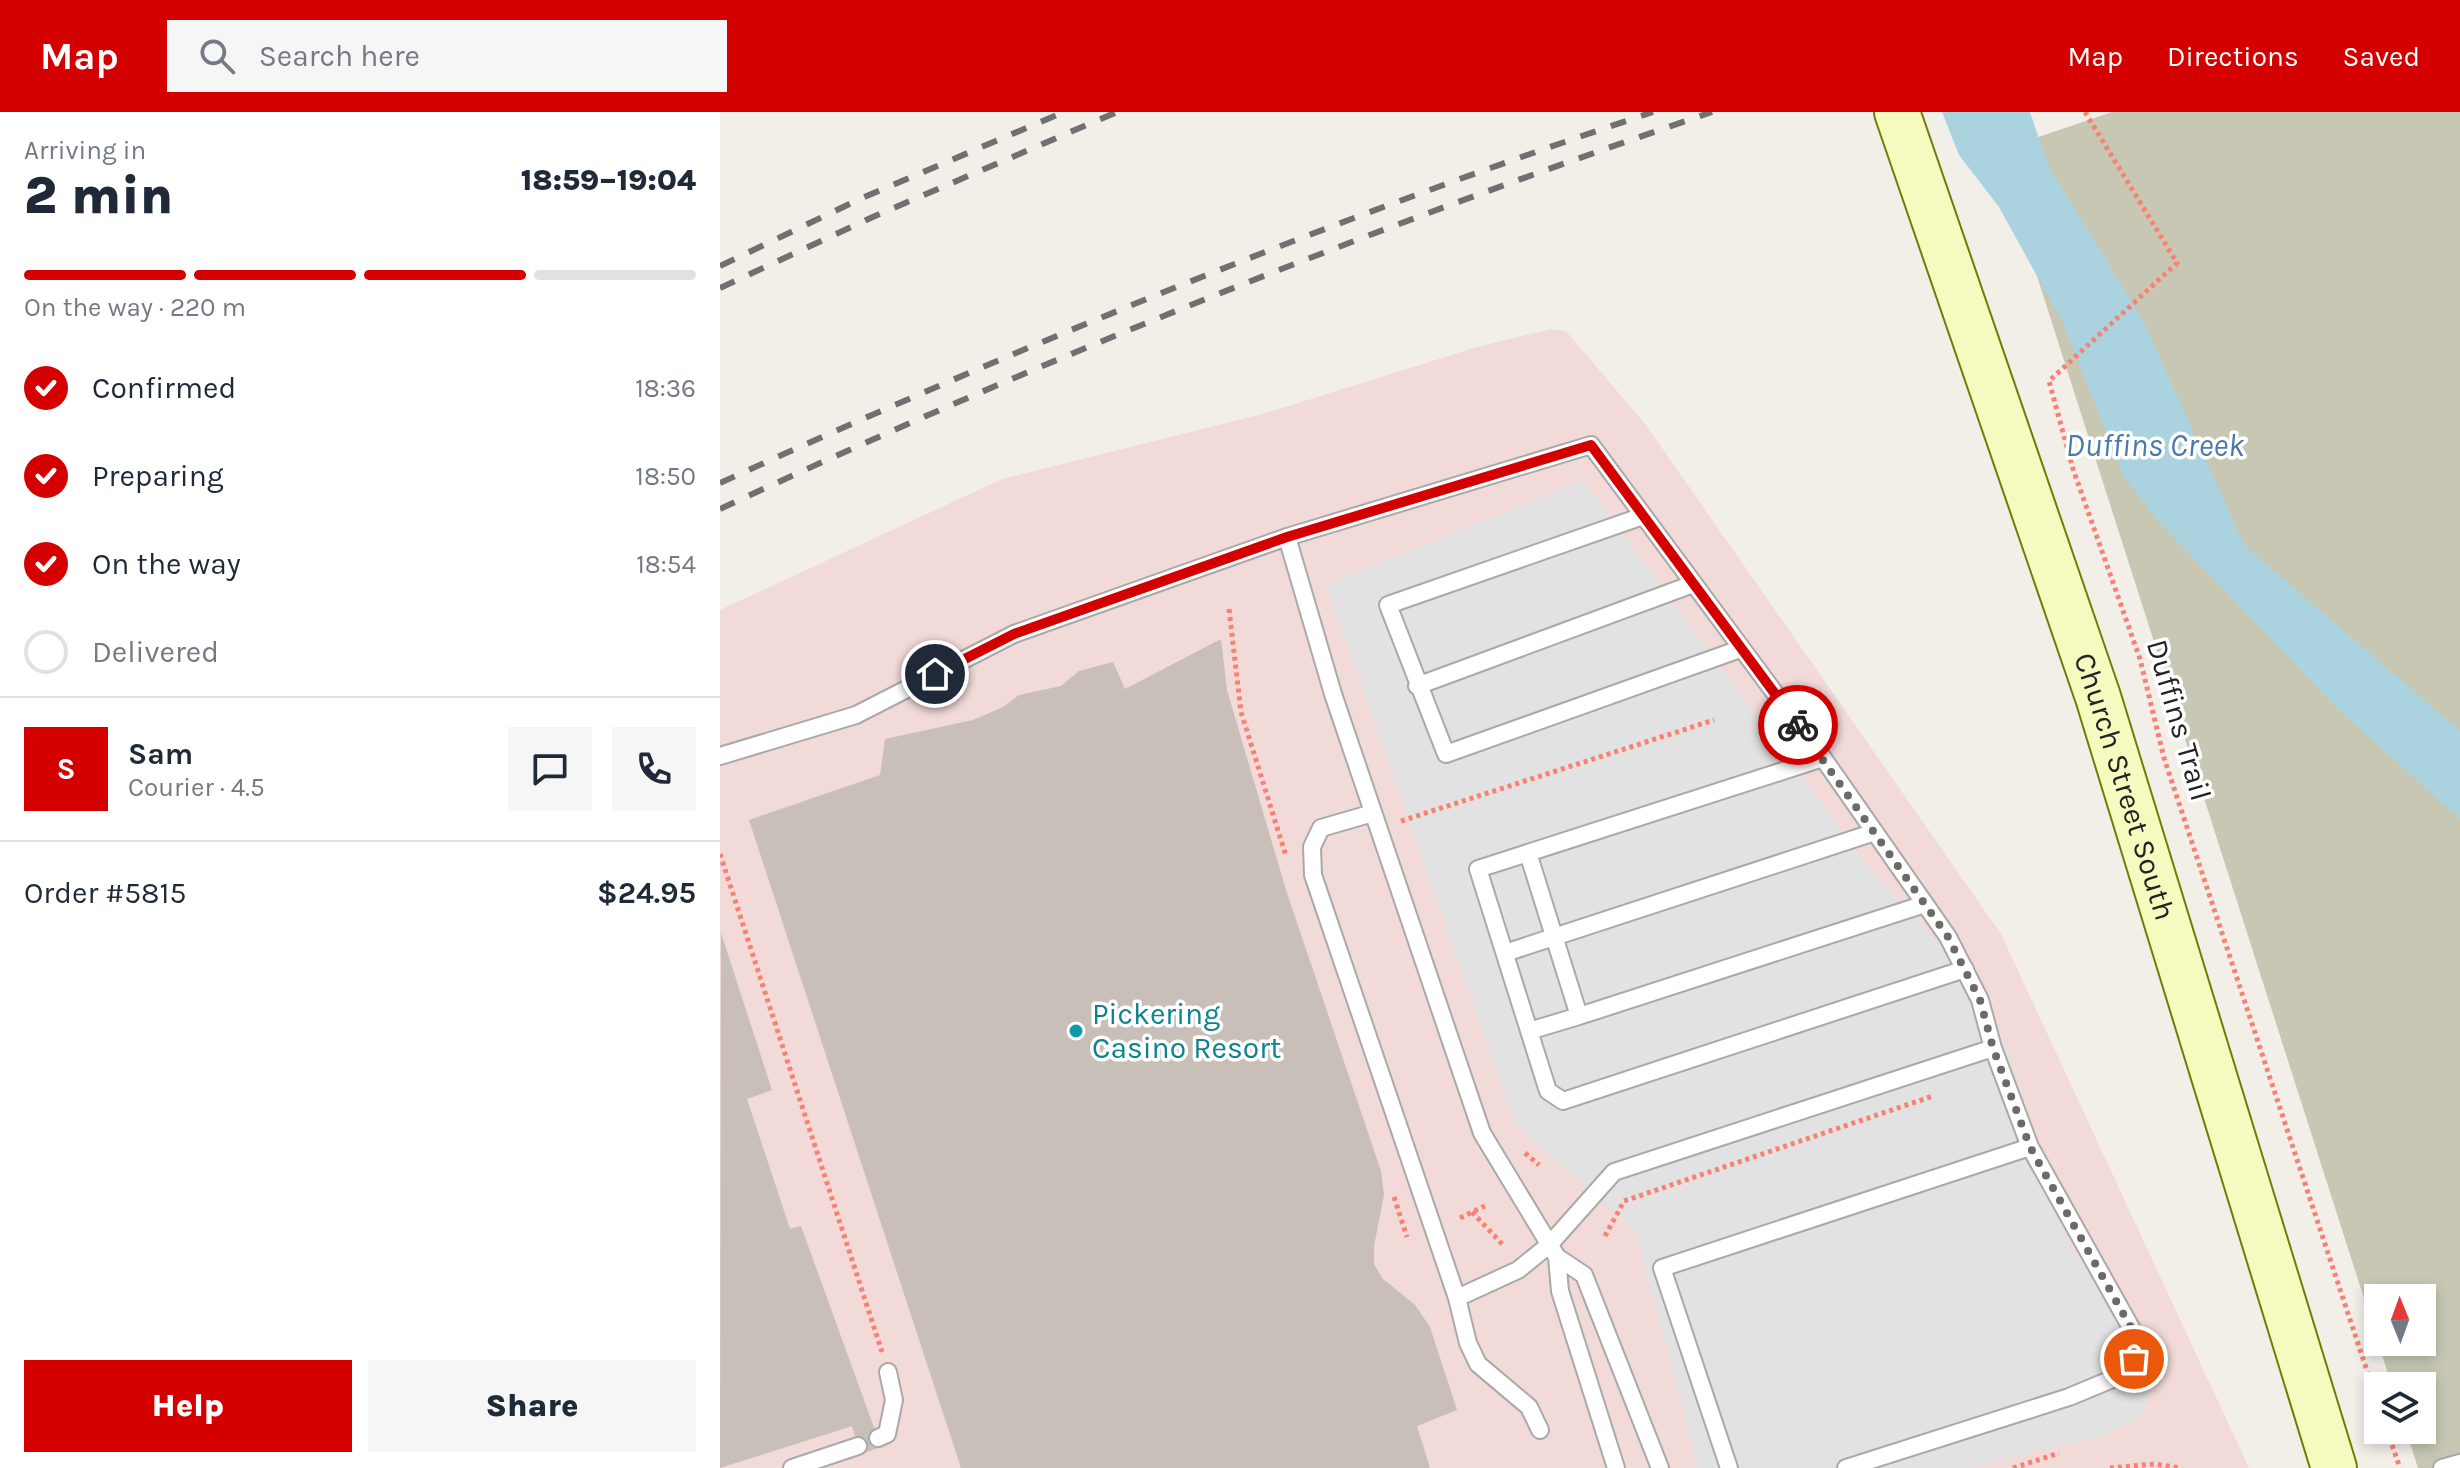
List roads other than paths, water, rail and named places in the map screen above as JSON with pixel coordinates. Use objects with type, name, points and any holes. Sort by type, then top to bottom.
[{"type":"main road","name":"Church Street South","points":[[1898,114],[2098,697],[2334,1468]]},
{"type":"lane","points":[[720,756],[856,715],[1014,634],[1287,537],[1591,445],[1823,758],[1925,904],[1965,969],[1980,1000],[1993,1048],[2030,1147],[2139,1342],[2134,1359],[2122,1375],[2069,1397],[1846,1468]]},
{"type":"lane","points":[[1643,516],[1388,605],[1446,754],[1740,649]]},
{"type":"lane","points":[[1287,537],[1373,813],[1482,1133],[1553,1251],[1560,1291],[1616,1468]]},
{"type":"lane","points":[[1417,686],[1693,584]]},
{"type":"lane","points":[[1823,758],[1478,869],[1548,1091],[1563,1101],[1965,969]]},
{"type":"lane","points":[[1373,813],[1321,828],[1312,847],[1313,875],[1457,1298],[1468,1343],[1478,1364],[1529,1407],[1540,1430]]},
{"type":"lane","points":[[1505,953],[1875,832]]},
{"type":"lane","points":[[1528,853],[1579,1016]]},
{"type":"lane","points":[[1529,1031],[1925,904]]},
{"type":"lane","points":[[1457,1298],[1553,1251],[1614,1172],[1993,1048]]},
{"type":"lane","points":[[1729,1468],[1662,1268],[2030,1147]]},
{"type":"lane","points":[[1553,1251],[1584,1275],[1660,1468]]},
{"type":"lane","points":[[878,1438],[887,1434],[894,1400],[888,1372]]},
{"type":"lane","points":[[792,1468],[858,1446]]},
{"type":"lane","points":[[2442,1468],[2460,1463]]},
{"type":"water","name":"Duffins Creek","points":[[1942,112],[2030,112],[2048,165],[2144,322],[2244,545],[2460,731],[2460,819],[2342,713],[2159,522],[2122,474],[2064,325],[1999,207],[1959,155]]},
{"type":"railway","points":[[720,266],[862,198],[1064,112]]},
{"type":"railway","points":[[720,288],[875,216],[1117,112]]},
{"type":"railway","points":[[720,483],[950,381],[1181,285],[1416,195],[1653,112]]},
{"type":"railway","points":[[720,509],[964,399],[1211,297],[1460,201],[1712,112]]},
{"type":"place","name":"Pickering Casino Resort","points":[[1076,1031]]}]
